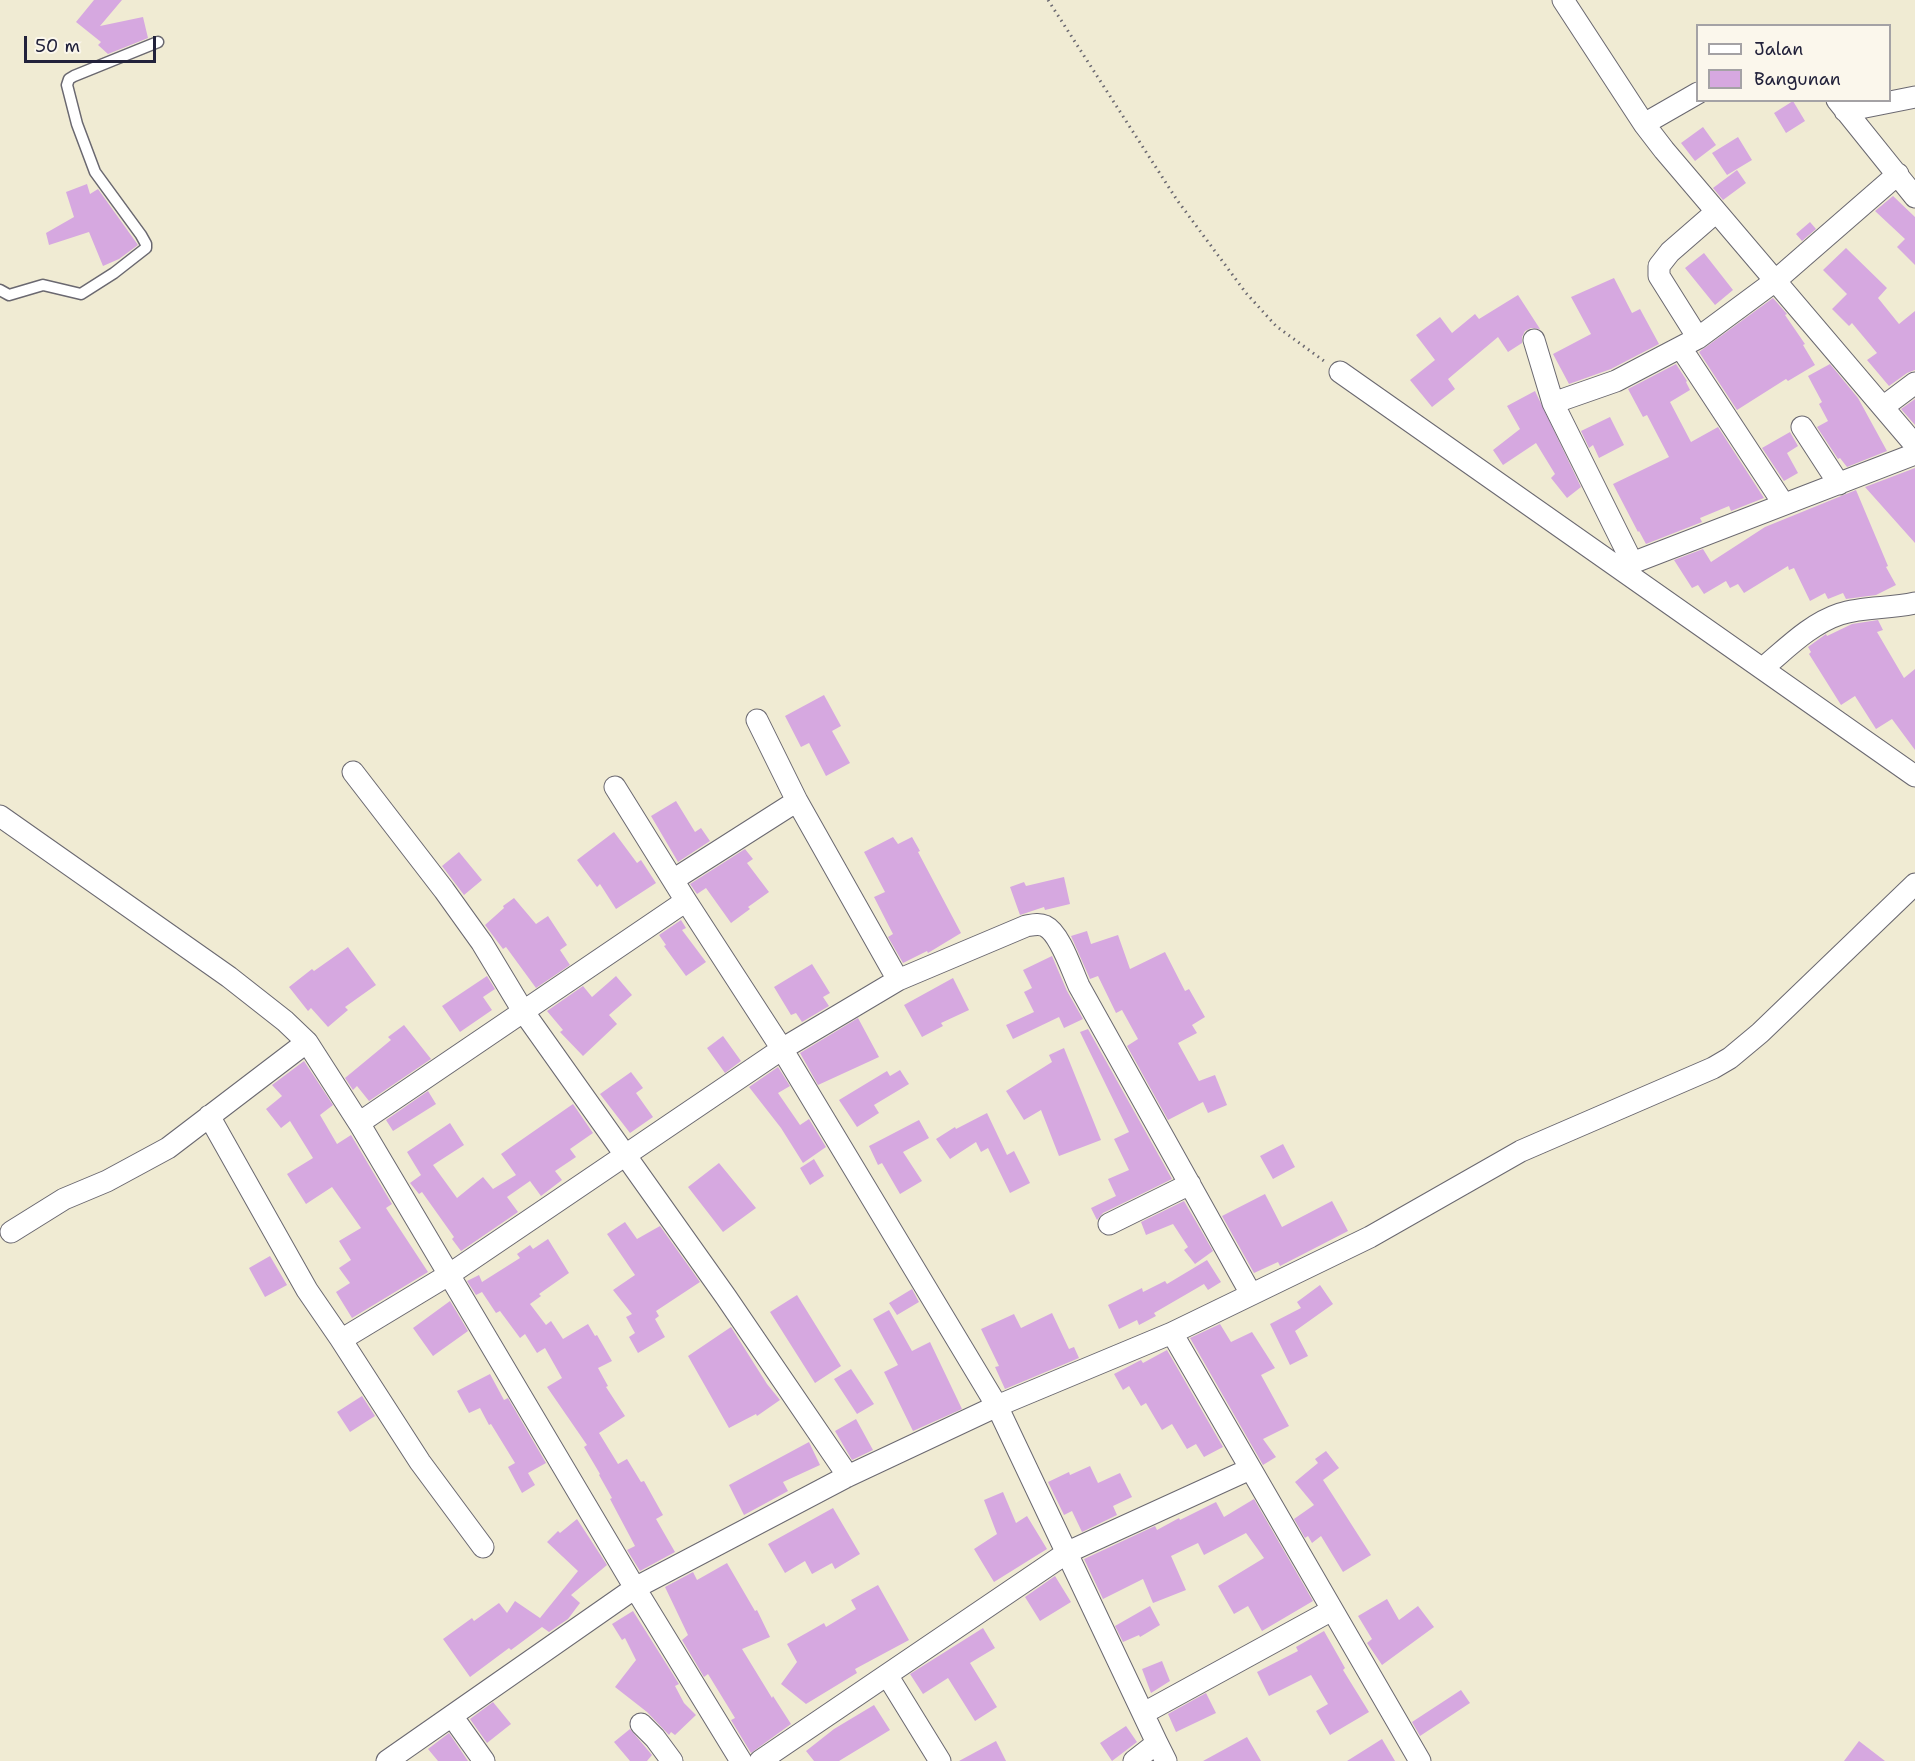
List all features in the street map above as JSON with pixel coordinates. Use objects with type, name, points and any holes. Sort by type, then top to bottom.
[{"type":"street","points":[[1563,0],[1644,124],[1915,445]]},
{"type":"street","points":[[1644,124],[1696,94]]},
{"type":"street","points":[[1891,100],[1915,97]]},
{"type":"street","points":[[1841,106],[1874,102]]},
{"type":"street","points":[[1841,106],[1915,197]]},
{"type":"street","points":[[1553,403],[1616,381],[1690,343],[1775,281],[1898,174]]},
{"type":"street","points":[[1716,212],[1670,252],[1659,266],[1659,276],[1690,343],[1783,503]]},
{"type":"street","points":[[1534,340],[1553,403],[1626,565]]},
{"type":"street","points":[[1340,372],[1626,565],[1763,668],[1915,775]]},
{"type":"street","points":[[1883,407],[1915,383]]},
{"type":"street","points":[[1802,427],[1839,484]]},
{"type":"street","points":[[1626,565],[1915,454]]},
{"type":"street","points":[[1763,668],[1815,626],[1840,614],[1915,603]]},
{"type":"street","points":[[757,720],[797,801],[898,980]]},
{"type":"street","points":[[353,772],[482,943],[523,1011],[726,1297],[848,1476]]},
{"type":"street","points":[[615,788],[782,1049],[997,1406],[1162,1752],[1134,1761]]},
{"type":"street","points":[[673,880],[797,801]]},
{"type":"street","points":[[0,816],[229,977],[285,1021],[307,1042],[359,1123],[635,1588],[741,1761]]},
{"type":"street","points":[[387,1761],[635,1588],[848,1476],[997,1406],[1172,1333],[1370,1237],[1521,1151],[1713,1068],[1730,1058],[1760,1033],[1915,884]]},
{"type":"street","points":[[359,1123],[686,901]]},
{"type":"street","points":[[340,1338],[349,1335],[450,1274],[782,1049],[898,980],[1026,926],[1038,924],[1047,927],[1057,938],[1079,986],[1251,1294]]},
{"type":"street","points":[[11,1232],[64,1199],[107,1181],[168,1148],[307,1042]]},
{"type":"street","points":[[209,1116],[307,1290],[420,1462],[483,1547]]},
{"type":"street","points":[[1109,1224],[1190,1184]]},
{"type":"street","points":[[1172,1333],[1420,1761]]},
{"type":"street","points":[[760,1761],[1068,1552],[1250,1469]]},
{"type":"street","points":[[1144,1713],[1332,1610]]},
{"type":"street","points":[[887,1675],[940,1761]]},
{"type":"street","points":[[452,1716],[484,1761]]},
{"type":"street","points":[[641,1724],[672,1761]]},
{"type":"lane","points":[[0,290],[9,295],[43,285],[81,294],[114,273],[146,248],[141,235],[95,172],[77,124],[67,85],[69,79],[74,76],[158,42]]},
{"type":"path","points":[[1048,0],[1177,200],[1246,292],[1276,326],[1340,372]]},
{"type":"building","points":[[94,0],[122,0],[100,26],[143,17],[148,38],[108,54],[98,45],[101,42],[76,22]]},
{"type":"building","points":[[1794,102],[1805,121],[1786,133],[1774,113]]},
{"type":"building","points":[[1703,127],[1716,145],[1695,161],[1681,143]]},
{"type":"building","points":[[1738,137],[1752,160],[1727,175],[1712,153]]},
{"type":"building","points":[[1737,170],[1746,183],[1723,200],[1713,188]]},
{"type":"building","points":[[87,184],[90,194],[98,189],[138,245],[119,259],[103,266],[89,232],[49,245],[46,233],[74,217],[66,192]]},
{"type":"building","points":[[1893,196],[1915,217],[1915,265],[1897,247],[1905,239],[1875,211]]},
{"type":"building","points":[[1810,222],[1816,229],[1802,241],[1796,234]]},
{"type":"building","points":[[1846,248],[1887,288],[1878,298],[1899,324],[1915,311],[1915,370],[1889,386],[1867,360],[1877,353],[1852,323],[1849,326],[1832,309],[1847,294],[1823,270]]},
{"type":"building","points":[[1704,253],[1733,290],[1715,305],[1685,268]]},
{"type":"building","points":[[1614,278],[1632,313],[1640,309],[1659,344],[1611,369],[1569,384],[1553,354],[1591,334],[1571,297]]},
{"type":"building","points":[[1518,295],[1540,329],[1531,328],[1525,331],[1522,343],[1508,352],[1498,337],[1448,379],[1455,389],[1432,407],[1410,380],[1435,360],[1416,335],[1440,317],[1452,333],[1475,314],[1479,319]]},
{"type":"building","points":[[1773,298],[1787,314],[1785,315],[1805,344],[1803,345],[1815,365],[1788,381],[1786,379],[1737,410],[1699,352]]},
{"type":"building","points":[[1676,364],[1690,390],[1670,402],[1691,442],[1718,427],[1764,498],[1731,511],[1729,506],[1700,518],[1702,522],[1646,544],[1613,484],[1669,457],[1647,415],[1643,417],[1628,389]]},
{"type":"building","points":[[1830,364],[1858,398],[1887,451],[1847,467],[1840,458],[1838,459],[1817,427],[1828,421],[1819,404],[1822,402],[1808,376]]},
{"type":"building","points":[[1535,391],[1581,487],[1567,498],[1551,478],[1555,474],[1536,443],[1503,465],[1493,450],[1520,429],[1507,406]]},
{"type":"building","points":[[1915,399],[1915,425],[1901,409]]},
{"type":"building","points":[[1610,417],[1624,445],[1599,458],[1593,445],[1589,448],[1581,431]]},
{"type":"building","points":[[1790,432],[1798,446],[1787,453],[1798,473],[1784,481],[1762,448]]},
{"type":"building","points":[[1915,468],[1915,543],[1865,487]]},
{"type":"building","points":[[1856,490],[1888,566],[1886,567],[1896,585],[1876,595],[1846,599],[1843,593],[1828,599],[1825,593],[1810,601],[1794,568],[1789,570],[1788,566],[1744,593],[1738,584],[1730,588],[1726,581],[1704,594],[1698,585],[1692,588],[1674,560],[1703,549],[1711,562],[1765,527]]},
{"type":"building","points":[[1878,620],[1883,630],[1877,632],[1904,678],[1915,669],[1915,750],[1892,719],[1876,729],[1855,696],[1841,705],[1809,654],[1811,652],[1808,647],[1826,634],[1827,636],[1852,624]]},
{"type":"building","points":[[824,695],[841,726],[832,731],[850,763],[826,776],[809,743],[801,747],[785,716]]},
{"type":"building","points":[[676,801],[695,832],[701,828],[710,841],[678,862],[651,816]]},
{"type":"building","points":[[614,832],[637,863],[641,860],[656,883],[616,909],[600,884],[597,887],[577,860]]},
{"type":"building","points":[[893,837],[898,844],[912,837],[961,933],[928,953],[927,951],[903,963],[888,937],[893,934],[874,897],[885,892],[864,852]]},
{"type":"building","points":[[745,849],[753,859],[747,863],[769,892],[731,923],[706,888],[697,894],[690,884]]},
{"type":"building","points":[[459,852],[482,880],[464,895],[442,866]]},
{"type":"building","points":[[1064,877],[1070,904],[1045,910],[1044,907],[1020,915],[1010,887],[1024,882],[1026,886]]},
{"type":"building","points":[[514,898],[536,924],[548,916],[567,945],[560,950],[570,965],[536,988],[506,947],[503,949],[485,925]]},
{"type":"building","points":[[681,920],[686,928],[682,930],[706,962],[686,976],[664,946],[666,945],[659,935]]},
{"type":"building","points":[[1087,931],[1091,944],[1118,935],[1130,969],[1165,952],[1185,991],[1189,989],[1205,1017],[1192,1025],[1197,1033],[1178,1043],[1199,1081],[1215,1075],[1227,1105],[1208,1113],[1203,1102],[1168,1120],[1127,1046],[1138,1039],[1122,1010],[1116,1013],[1098,976],[1090,979],[1071,936]]},
{"type":"building","points":[[348,947],[376,985],[345,1007],[348,1010],[328,1027],[311,1008],[308,1011],[289,987],[312,969],[314,971]]},
{"type":"building","points":[[1052,956],[1067,991],[1083,1019],[1064,1028],[1059,1017],[1013,1039],[1006,1025],[1034,1012],[1024,992],[1032,988],[1023,970]]},
{"type":"building","points":[[812,964],[830,993],[823,997],[829,1006],[802,1022],[796,1013],[791,1015],[774,987]]},
{"type":"building","points":[[487,976],[495,989],[483,997],[492,1010],[460,1032],[442,1006]]},
{"type":"building","points":[[616,976],[632,995],[609,1015],[617,1024],[583,1056],[560,1032],[563,1030],[547,1011],[583,986],[592,997]]},
{"type":"building","points":[[953,978],[969,1010],[941,1023],[943,1026],[922,1037],[904,1005]]},
{"type":"building","points":[[858,1018],[879,1057],[818,1085],[800,1053]]},
{"type":"building","points":[[404,1025],[431,1059],[369,1101],[357,1086],[353,1090],[345,1078],[391,1040],[388,1037]]},
{"type":"building","points":[[1088,1029],[1172,1179],[1103,1213],[1097,1220],[1091,1208],[1116,1196],[1108,1179],[1129,1170],[1114,1139],[1129,1132],[1080,1032]]},
{"type":"building","points":[[723,1036],[741,1061],[725,1073],[707,1048]]},
{"type":"building","points":[[1064,1048],[1101,1140],[1059,1156],[1041,1110],[1024,1120],[1006,1091],[1052,1062],[1049,1055]]},
{"type":"building","points":[[304,1061],[333,1105],[320,1115],[337,1144],[351,1135],[392,1204],[386,1208],[428,1272],[352,1318],[336,1292],[350,1283],[339,1268],[351,1260],[339,1241],[361,1228],[332,1187],[306,1204],[287,1174],[313,1158],[290,1121],[281,1128],[266,1109],[282,1096],[272,1085]]},
{"type":"building","points":[[778,1067],[790,1086],[778,1093],[800,1125],[809,1119],[826,1147],[803,1163],[781,1128],[749,1087]]},
{"type":"building","points":[[900,1070],[909,1084],[874,1105],[879,1113],[857,1127],[839,1100],[887,1071],[890,1076]]},
{"type":"building","points":[[631,1072],[643,1088],[636,1093],[653,1117],[630,1133],[600,1094]]},
{"type":"building","points":[[428,1091],[436,1104],[393,1131],[386,1120]]},
{"type":"building","points":[[573,1104],[593,1133],[570,1149],[576,1157],[555,1171],[562,1180],[541,1196],[530,1181],[507,1197],[518,1212],[461,1251],[452,1239],[454,1237],[422,1192],[419,1194],[410,1183],[421,1175],[407,1152],[450,1123],[464,1145],[433,1165],[457,1198],[483,1177],[493,1189],[516,1175],[501,1154]]},
{"type":"building","points":[[987,1113],[1007,1155],[1014,1151],[1030,1183],[1010,1193],[988,1148],[981,1152],[976,1142],[950,1159],[936,1139],[955,1127],[956,1129]]},
{"type":"building","points":[[919,1120],[929,1138],[903,1152],[922,1181],[900,1194],[882,1163],[878,1165],[869,1146]]},
{"type":"building","points":[[1283,1144],[1295,1167],[1273,1179],[1260,1156]]},
{"type":"building","points":[[814,1159],[824,1176],[810,1185],[800,1168]]},
{"type":"building","points":[[719,1163],[756,1208],[723,1232],[688,1187]]},
{"type":"building","points":[[1265,1194],[1282,1227],[1332,1201],[1348,1231],[1280,1266],[1278,1262],[1254,1273],[1222,1216]]},
{"type":"building","points":[[1184,1201],[1213,1251],[1195,1264],[1184,1250],[1188,1247],[1173,1224],[1146,1235],[1141,1222]]},
{"type":"building","points":[[625,1222],[637,1239],[660,1226],[700,1282],[656,1311],[659,1316],[655,1319],[665,1337],[638,1353],[629,1337],[635,1333],[626,1317],[632,1314],[613,1290],[635,1275],[607,1234]]},
{"type":"building","points":[[548,1239],[569,1273],[539,1294],[541,1296],[530,1304],[546,1325],[551,1321],[563,1339],[588,1324],[595,1336],[597,1335],[612,1361],[598,1368],[608,1386],[606,1387],[625,1416],[599,1433],[618,1464],[627,1459],[641,1482],[644,1481],[663,1515],[656,1519],[675,1552],[640,1571],[627,1550],[635,1546],[610,1499],[612,1498],[600,1474],[584,1447],[587,1445],[547,1387],[562,1378],[545,1348],[537,1353],[525,1334],[520,1338],[500,1311],[496,1313],[482,1292],[476,1295],[467,1281],[479,1275],[482,1282],[520,1258],[517,1254],[530,1245],[533,1249]]},
{"type":"building","points":[[270,1256],[287,1285],[265,1297],[249,1268]]},
{"type":"building","points":[[1207,1260],[1221,1282],[1208,1290],[1204,1284],[1154,1313],[1156,1316],[1139,1325],[1137,1320],[1119,1329],[1108,1305],[1142,1288],[1143,1292],[1165,1281],[1167,1284]]},
{"type":"building","points":[[1320,1285],[1333,1304],[1295,1331],[1308,1356],[1290,1365],[1270,1324],[1301,1308],[1297,1302]]},
{"type":"building","points":[[912,1289],[919,1302],[897,1315],[889,1303]]},
{"type":"building","points":[[797,1295],[841,1366],[815,1383],[770,1312]]},
{"type":"building","points":[[450,1301],[468,1331],[433,1356],[413,1328]]},
{"type":"building","points":[[889,1310],[912,1351],[930,1342],[962,1409],[913,1431],[884,1372],[898,1365],[873,1319]]},
{"type":"building","points":[[1052,1313],[1069,1349],[1074,1347],[1079,1358],[1005,1389],[995,1367],[999,1366],[981,1329],[1014,1314],[1021,1328]]},
{"type":"building","points":[[1220,1324],[1231,1342],[1252,1332],[1275,1368],[1261,1375],[1289,1426],[1263,1439],[1276,1457],[1263,1465],[1190,1338]]},
{"type":"building","points":[[731,1327],[767,1384],[780,1400],[757,1416],[756,1414],[729,1428],[688,1356]]},
{"type":"building","points":[[1167,1350],[1223,1447],[1204,1457],[1196,1444],[1187,1449],[1172,1424],[1162,1430],[1146,1403],[1141,1406],[1129,1386],[1123,1390],[1114,1374],[1141,1360],[1143,1363]]},
{"type":"building","points":[[851,1369],[874,1404],[857,1414],[834,1379]]},
{"type":"building","points":[[490,1374],[504,1400],[508,1398],[546,1463],[528,1473],[535,1485],[522,1493],[508,1467],[515,1463],[491,1424],[489,1425],[480,1408],[469,1413],[457,1391]]},
{"type":"building","points":[[362,1396],[375,1416],[350,1432],[337,1412]]},
{"type":"building","points":[[856,1419],[873,1450],[852,1460],[835,1431]]},
{"type":"building","points":[[809,1442],[820,1465],[783,1482],[788,1491],[744,1515],[729,1485]]},
{"type":"building","points":[[1326,1451],[1339,1468],[1323,1480],[1371,1555],[1343,1572],[1321,1536],[1312,1543],[1308,1536],[1305,1538],[1294,1519],[1314,1505],[1295,1482],[1318,1463],[1315,1459]]},
{"type":"building","points":[[1090,1466],[1098,1483],[1120,1473],[1132,1497],[1113,1506],[1117,1515],[1082,1532],[1072,1511],[1064,1515],[1048,1482],[1069,1472],[1070,1475]]},
{"type":"building","points":[[1003,1492],[1016,1523],[1027,1516],[1047,1549],[994,1582],[974,1549],[997,1534],[984,1500]]},
{"type":"building","points":[[1254,1499],[1313,1601],[1262,1631],[1248,1606],[1234,1614],[1218,1586],[1264,1558],[1246,1533],[1204,1555],[1198,1543],[1171,1556],[1186,1590],[1153,1603],[1143,1579],[1103,1599],[1084,1559],[1155,1526],[1157,1530],[1216,1502],[1224,1517]]},
{"type":"building","points":[[833,1508],[860,1554],[835,1569],[832,1563],[812,1574],[805,1561],[785,1573],[768,1544]]},
{"type":"building","points":[[577,1519],[607,1565],[571,1595],[580,1603],[568,1619],[549,1632],[542,1627],[470,1677],[443,1639],[472,1618],[474,1621],[499,1603],[507,1613],[515,1601],[540,1618],[578,1571],[547,1542],[558,1531],[560,1533]]},
{"type":"building","points":[[727,1563],[755,1611],[757,1610],[770,1637],[742,1649],[791,1724],[751,1753],[731,1720],[735,1718],[708,1674],[704,1677],[682,1640],[688,1635],[665,1587],[693,1572],[697,1580]]},
{"type":"building","points":[[1055,1576],[1071,1602],[1040,1621],[1025,1597]]},
{"type":"building","points":[[878,1585],[909,1640],[855,1669],[857,1673],[806,1704],[781,1684],[797,1662],[787,1644],[824,1623],[826,1627],[856,1609],[851,1600]]},
{"type":"building","points":[[1387,1599],[1399,1620],[1418,1606],[1434,1627],[1382,1665],[1367,1643],[1372,1639],[1358,1616]]},
{"type":"building","points":[[1150,1606],[1160,1625],[1140,1637],[1139,1635],[1123,1642],[1115,1626]]},
{"type":"building","points":[[633,1611],[679,1684],[675,1686],[684,1703],[696,1715],[675,1735],[671,1732],[669,1735],[647,1712],[615,1687],[636,1660],[625,1638],[622,1640],[612,1624]]},
{"type":"building","points":[[983,1628],[995,1648],[970,1663],[997,1707],[975,1721],[948,1678],[923,1694],[910,1674]]},
{"type":"building","points":[[1324,1631],[1345,1668],[1343,1670],[1369,1712],[1330,1735],[1316,1711],[1328,1704],[1311,1675],[1269,1696],[1257,1672],[1298,1651],[1296,1647]]},
{"type":"building","points":[[1162,1661],[1170,1681],[1151,1693],[1142,1669]]},
{"type":"building","points":[[1461,1690],[1470,1703],[1420,1736],[1412,1722]]},
{"type":"building","points":[[1206,1693],[1216,1713],[1176,1732],[1168,1714]]},
{"type":"building","points":[[493,1702],[511,1724],[487,1743],[470,1719]]},
{"type":"building","points":[[874,1705],[890,1730],[839,1761],[814,1761],[806,1751],[834,1729]]},
{"type":"building","points":[[1126,1726],[1137,1742],[1112,1761],[1100,1743]]},
{"type":"building","points":[[630,1729],[652,1755],[647,1761],[630,1761],[614,1742]]},
{"type":"building","points":[[449,1733],[468,1761],[438,1761],[428,1749]]},
{"type":"building","points":[[1247,1737],[1261,1761],[1203,1761]]},
{"type":"building","points":[[1382,1739],[1395,1761],[1347,1761]]},
{"type":"building","points":[[996,1741],[1006,1761],[959,1761]]},
{"type":"building","points":[[1859,1741],[1885,1761],[1844,1761]]}]
